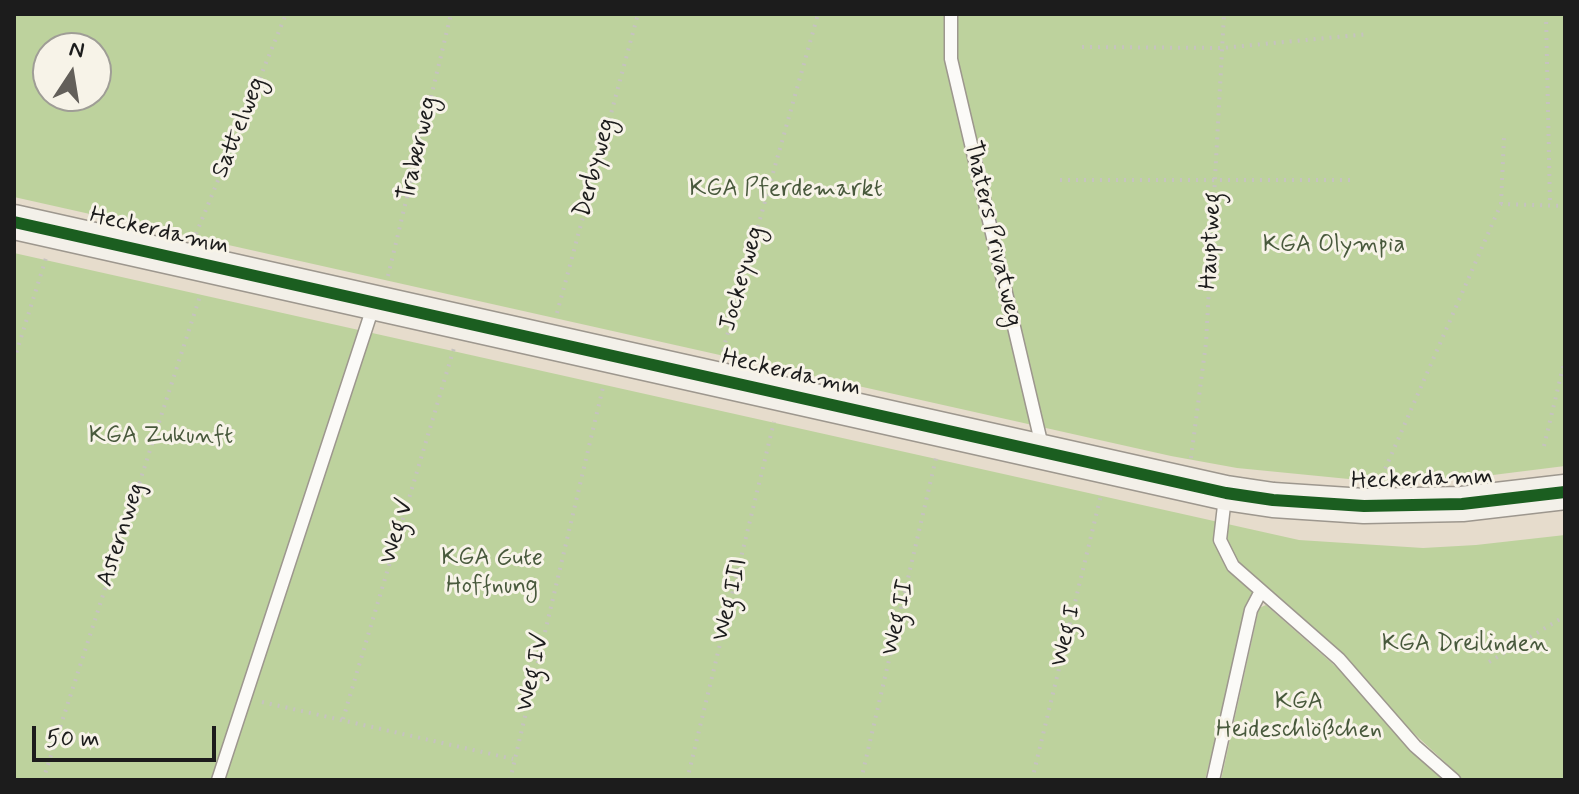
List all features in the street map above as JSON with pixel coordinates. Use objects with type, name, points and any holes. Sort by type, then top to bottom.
[{"type":"street","name":"Heckerdamm","points":[[14,222],[381,294],[1044,453],[1226,493],[1273,500],[1364,506],[1462,504],[1565,492]]},
{"type":"lane","name":"Thaters Privatweg","points":[[951,14],[951,59],[1044,453]]},
{"type":"lane","points":[[218,780],[381,294]]},
{"type":"lane","points":[[1226,493],[1220,540],[1233,566],[1339,659],[1415,746],[1454,780]]},
{"type":"lane","points":[[1213,780],[1251,610],[1261,591]]},
{"type":"path","points":[[1546,14],[1551,204]]},
{"type":"path","points":[[1082,47],[1222,48],[1368,34]]},
{"type":"path","points":[[1378,485],[1501,204],[1504,137]]},
{"type":"path","points":[[1060,180],[1355,180]]},
{"type":"path","points":[[1501,204],[1565,206]]},
{"type":"path","points":[[14,360],[47,255]]},
{"type":"path","points":[[1544,446],[1565,359]]},
{"type":"path","points":[[1489,662],[1565,616]]},
{"type":"path","points":[[243,698],[513,759]]},
{"type":"green space","points":[[14,14],[1565,14],[1565,466],[1485,476],[1359,480],[1237,468],[1171,456],[14,197]]},
{"type":"green space","name":"KGA Gute Hoffnung","points":[[14,253],[1299,540],[1423,548],[1565,535],[1565,780],[1221,780],[1259,608],[1266,605],[1461,777],[1259,590],[1249,604],[1205,780],[14,780]]},
{"type":"cycle path","points":[[14,222],[1226,493],[1273,500],[1364,506],[1462,504],[1565,492]]},
{"type":"park label","name":"KGA Pferdemarkt","points":[[786,190]]},
{"type":"park label","name":"KGA Olympia","points":[[1334,246]]},
{"type":"park label","name":"KGA Zukunft","points":[[161,437]]},
{"type":"park label","name":"KGA Dreilinden","points":[[1465,645]]},
{"type":"park label","name":"KGA Heideschlößchen","points":[[1299,717]]}]
